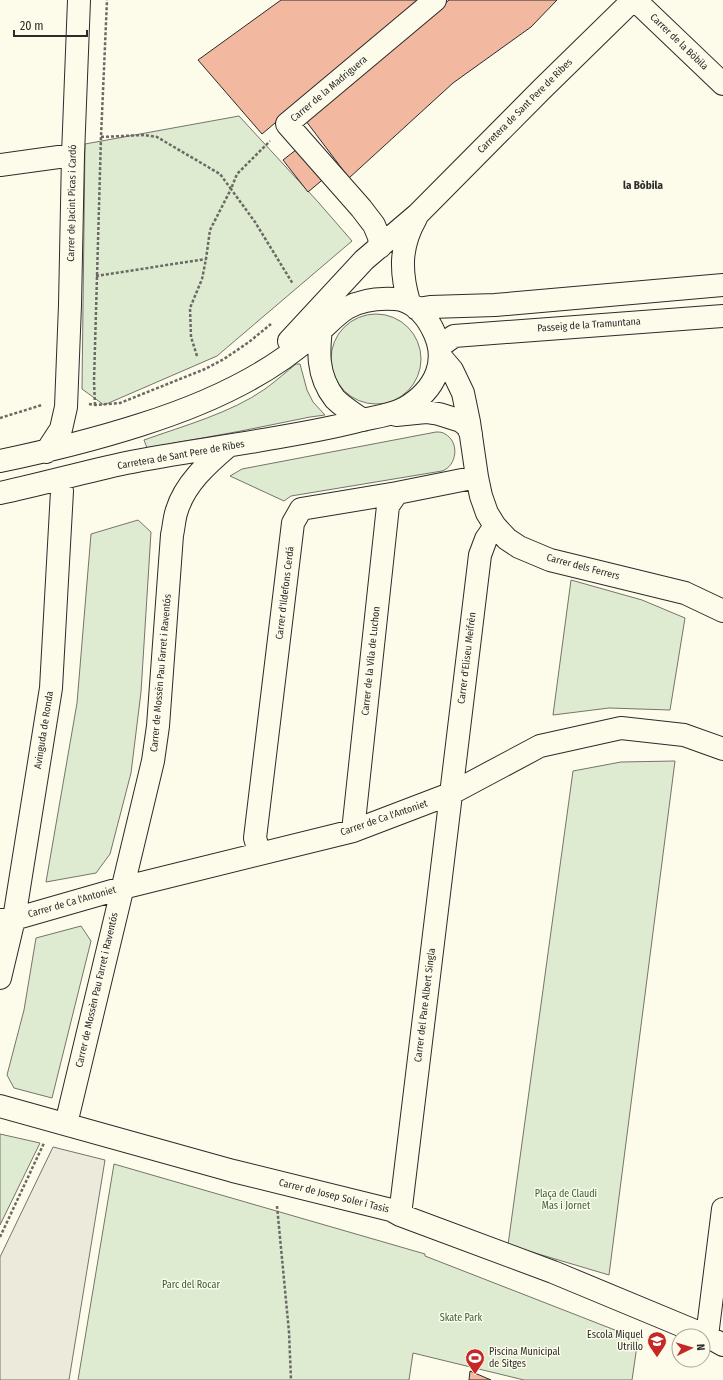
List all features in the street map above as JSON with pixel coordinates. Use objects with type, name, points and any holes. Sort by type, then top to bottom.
[{"type":"street","name":"Carrer de Jacint Picas i Cardó","points":[[46,452],[61,429],[66,403],[70,305],[73,145],[79,0]]},
{"type":"street","name":"Carrer de la Madriguera","points":[[380,247],[379,237],[374,225],[287,124],[435,0]]},
{"type":"street","name":"Carrer de la Bòbila","points":[[634,0],[723,84]]},
{"type":"street","name":"Carretera de Sant Pere de Ribes","points":[[259,375],[364,260],[418,214],[541,90],[634,0]]},
{"type":"street","points":[[0,165],[73,145]]},
{"type":"street","name":"Carretera de Sant Pere de Ribes","points":[[413,305],[404,286],[404,249],[408,232],[418,214]]},
{"type":"street","points":[[413,305],[430,307],[495,305],[723,285]]},
{"type":"street","points":[[321,330],[347,308],[363,302],[390,298],[400,299],[413,305],[425,316],[444,346],[439,370],[430,387],[418,399],[403,409],[384,416]]},
{"type":"street","points":[[325,302],[319,357],[321,372],[326,384],[336,399],[363,420],[384,416],[426,412],[439,414],[461,421],[467,426],[471,434]]},
{"type":"street","name":"Passeig de la Tramuntana","points":[[444,346],[723,316]]},
{"type":"street","name":"Carretera de Sant Pere de Ribes","points":[[0,461],[46,452],[105,436],[168,416],[231,391],[283,359],[321,330]]},
{"type":"street","name":"Carrer dels Ferrers","points":[[444,346],[467,409],[481,496],[487,513],[495,526],[507,539],[519,547],[550,560],[685,593],[723,611]]},
{"type":"street","points":[[66,403],[71,420],[85,430],[105,436]]},
{"type":"street","name":"Carretera de Sant Pere de Ribes","points":[[0,494],[126,463],[227,447],[363,420]]},
{"type":"street","name":"Carrer de Mossèn Pau Farret i Raventós","points":[[60,1123],[122,888],[153,761],[158,726],[172,535],[177,510],[186,491],[198,474],[227,447]]},
{"type":"street","name":"Carrer d'Ildefons Cerdá","points":[[264,853],[258,848],[255,838],[294,523],[301,508],[397,493],[477,477]]},
{"type":"street","name":"Avinguda de Ronda","points":[[0,978],[7,919],[51,688],[62,492],[57,480]]},
{"type":"street","name":"Carrer de la Vila de Luchon","points":[[353,831],[388,506],[397,493]]},
{"type":"street","name":"Carrer d'Eliseu Meifrèn","points":[[450,794],[480,555],[486,539],[495,526]]},
{"type":"street","name":"Carrer de Ca l'Antoniet","points":[[7,919],[122,888],[353,831],[450,794],[540,746],[621,728],[684,735],[723,749]]},
{"type":"street","name":"Carrer del Pare Albert Singla","points":[[400,1215],[450,794]]},
{"type":"street","name":"Carrer de Josep Soler i Tasis","points":[[0,1106],[233,1171],[390,1210],[553,1272],[715,1341]]},
{"type":"street","points":[[715,1341],[723,1209]]},
{"type":"path","points":[[95,405],[94,381],[101,137],[107,0]]},
{"type":"path","points":[[197,356],[191,337],[190,308],[202,278],[210,230],[237,174],[287,124]]},
{"type":"path","points":[[73,145],[101,137],[144,135],[157,137],[220,174],[255,222],[293,284]]},
{"type":"path","points":[[91,277],[206,259]]},
{"type":"path","points":[[0,418],[66,403],[95,405],[120,403],[205,369],[224,359],[249,342],[273,322]]},
{"type":"path","points":[[0,1237],[60,1123]]},
{"type":"path","points":[[275,1181],[289,1332],[291,1380]]},
{"type":"green space","points":[[239,116],[352,241],[217,356],[104,405],[82,389],[85,144]]},
{"type":"green space","points":[[376,314],[393,318],[408,327],[417,342],[421,359],[417,376],[408,391],[393,400],[376,404],[359,400],[344,391],[335,376],[331,359],[335,342],[344,327],[359,318]]},
{"type":"green space","points":[[296,364],[300,364],[307,390],[313,402],[325,415],[147,448],[144,440],[222,412],[252,398]]},
{"type":"green space","points":[[441,432],[450,438],[455,448],[455,454],[451,464],[442,471],[291,496],[284,501],[230,476],[242,469]]},
{"type":"green space","points":[[138,520],[151,532],[141,692],[131,773],[110,854],[96,873],[46,882],[77,703],[91,534]]},
{"type":"green space","points":[[571,580],[642,600],[685,618],[670,710],[609,708],[553,715]]},
{"type":"green space","name":"Plaça de Claudi Mas i Jornet","points":[[675,761],[609,1275],[508,1245],[573,771],[621,762]]},
{"type":"green space","points":[[81,926],[91,941],[52,1098],[14,1088],[7,1075],[24,1010],[36,938]]},
{"type":"green space","points":[[0,1134],[40,1143],[0,1225]]},
{"type":"green space","name":"Parc del Rocar","points":[[114,1164],[425,1254],[425,1256],[638,1339],[632,1380],[524,1380],[413,1353],[409,1380],[78,1380]]},
{"type":"shaded area","points":[[53,1147],[105,1160],[69,1380],[0,1380],[0,1257]]},
{"type":"building","points":[[281,0],[421,0],[262,134],[198,60]]},
{"type":"building","points":[[449,0],[557,0],[531,27],[453,83],[349,178],[306,121]]},
{"type":"building","points":[[301,146],[327,176],[308,192],[283,160]]},
{"type":"building","name":"Piscina Municipal de Sitges","points":[[470,1371],[491,1380],[469,1380]]},
{"type":"place","name":"Escola Miquel Utrillo","points":[[657,1358]]},
{"type":"place","name":"Piscina Municipal de Sitges","points":[[475,1375]]},
{"type":"district","name":"la Bòbila","points":[[643,185]]},
{"type":"park label","name":"Skate Park","points":[[461,1318]]}]
